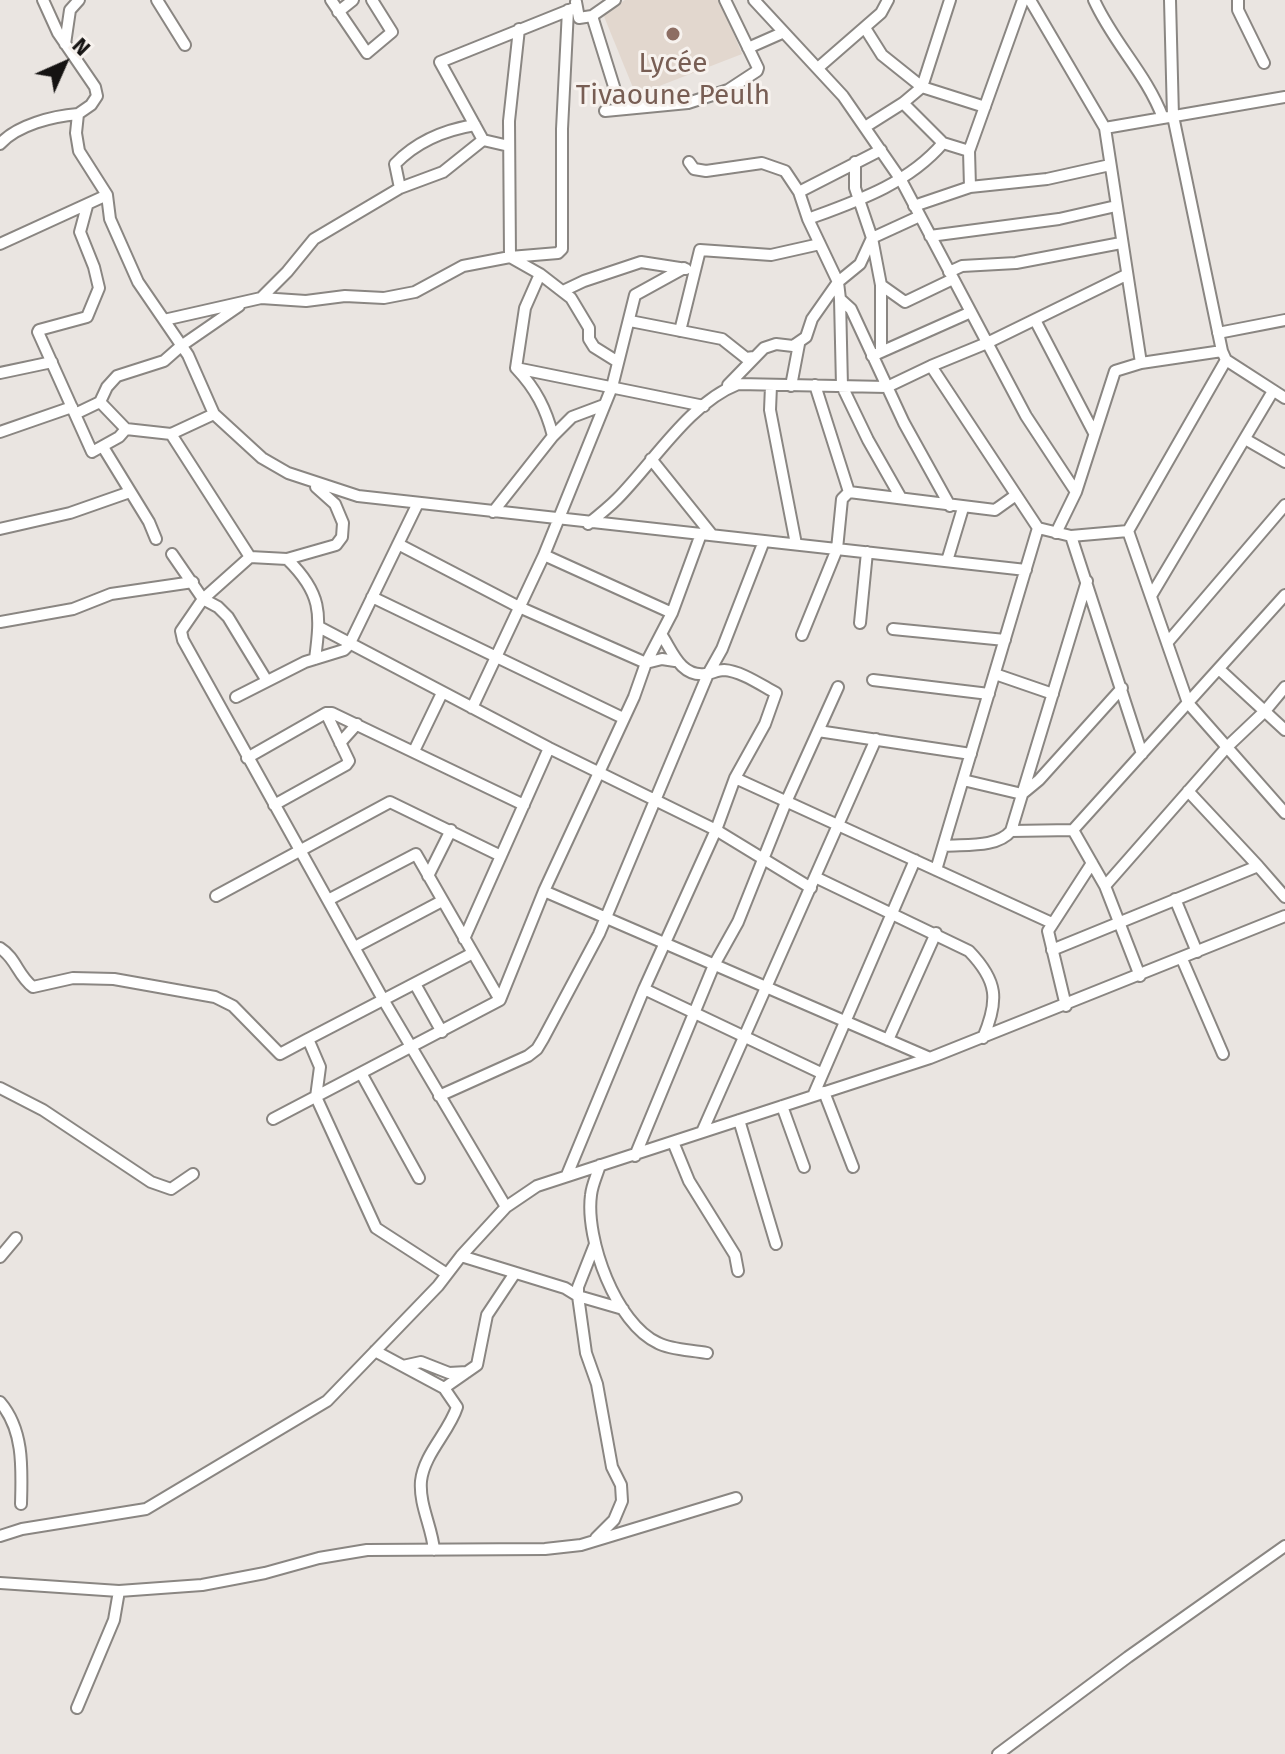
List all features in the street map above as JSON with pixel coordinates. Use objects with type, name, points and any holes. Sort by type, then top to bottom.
[{"type":"street","points":[[0,144],[6,137],[41,122],[78,114],[91,105],[97,96],[95,87],[65,44],[43,0]]},
{"type":"street","points":[[65,44],[70,10],[79,0]]},
{"type":"street","points":[[157,0],[185,45]]},
{"type":"street","points":[[331,0],[367,53],[392,32],[372,0]]},
{"type":"street","points":[[338,12],[353,0]]},
{"type":"street","points":[[574,5],[579,18],[592,16],[615,0]]},
{"type":"street","points":[[605,111],[688,103],[728,90],[758,69],[725,0]]},
{"type":"street","points":[[754,0],[782,33],[819,67],[901,180],[1026,416],[1076,492]]},
{"type":"street","points":[[819,67],[881,13],[888,0]]},
{"type":"street","points":[[865,127],[922,87],[950,0]]},
{"type":"street","points":[[970,187],[969,151],[1023,0]]},
{"type":"street","points":[[1030,0],[1105,128],[1141,363]]},
{"type":"street","points":[[1094,0],[1107,28],[1123,53],[1139,70],[1168,117]]},
{"type":"street","points":[[1170,0],[1168,117],[1224,356],[1285,398]]},
{"type":"street","points":[[1238,0],[1238,10],[1264,63]]},
{"type":"street","points":[[509,146],[483,140],[440,62],[574,5]]},
{"type":"street","points":[[164,320],[261,298],[306,301],[345,296],[384,298],[415,292],[463,266],[510,257],[558,253],[562,249],[562,129],[574,5]]},
{"type":"street","points":[[592,16],[621,109]]},
{"type":"street","points":[[865,28],[882,55],[922,87],[985,107]]},
{"type":"street","points":[[510,257],[509,121],[519,29]]},
{"type":"street","points":[[748,48],[782,33]]},
{"type":"street","points":[[1105,128],[1285,97]]},
{"type":"street","points":[[903,103],[943,143],[969,151]]},
{"type":"street","points":[[78,114],[76,133],[79,151],[107,195],[110,219],[138,282],[188,355],[214,414],[262,458],[288,473],[358,496],[588,524],[1026,570]]},
{"type":"street","points":[[400,188],[395,164],[404,155],[432,136],[475,125]]},
{"type":"street","points":[[261,298],[314,239],[400,188],[443,172],[483,140]]},
{"type":"street","points":[[808,219],[901,180],[930,158],[943,143]]},
{"type":"street","points":[[799,192],[881,150]]},
{"type":"street","points":[[689,162],[694,169],[706,171],[762,163],[774,166],[785,171],[799,192],[808,219],[838,282],[842,386],[901,498]]},
{"type":"street","points":[[855,162],[855,188],[872,238],[881,285],[877,354]]},
{"type":"street","points":[[914,206],[970,187],[1047,179],[1110,165]]},
{"type":"street","points":[[0,244],[107,195]]},
{"type":"street","points":[[87,206],[80,232],[99,288],[87,317],[39,330],[92,452],[119,437],[126,429]]},
{"type":"street","points":[[930,236],[1059,219],[1116,206]]},
{"type":"street","points":[[588,524],[616,501],[651,459],[764,348],[776,344],[793,346],[806,337],[812,319],[838,282],[860,264],[872,238],[920,216]]},
{"type":"street","points":[[881,285],[905,302],[951,276],[962,266],[1016,263],[1121,243]]},
{"type":"street","points":[[680,331],[700,250],[771,255],[820,244]]},
{"type":"street","points":[[510,257],[563,291],[582,313],[594,347],[618,362]]},
{"type":"street","points":[[563,291],[641,262],[696,270]]},
{"type":"street","points":[[472,708],[544,555],[612,387],[635,295],[684,268]]},
{"type":"street","points":[[516,368],[525,308],[540,274]]},
{"type":"street","points":[[724,390],[738,384],[887,387],[987,343],[1126,275]]},
{"type":"street","points":[[840,299],[851,309],[877,354],[887,387],[904,423],[950,506]]},
{"type":"street","points":[[0,432],[100,402],[117,376],[164,361],[244,303]]},
{"type":"street","points":[[877,354],[971,312]]},
{"type":"street","points":[[1035,320],[1094,433]]},
{"type":"street","points":[[1218,333],[1285,320]]},
{"type":"street","points":[[630,321],[722,339],[746,358],[754,357]]},
{"type":"street","points":[[1273,322],[1285,329]]},
{"type":"street","points":[[791,386],[799,344]]},
{"type":"street","points":[[1056,533],[1076,492],[1115,371],[1141,363],[1224,356]]},
{"type":"street","points":[[1224,356],[1128,531],[1188,703],[1285,813]]},
{"type":"street","points":[[0,373],[52,362]]},
{"type":"street","points":[[931,366],[1038,528],[1071,536],[1128,531]]},
{"type":"street","points":[[516,368],[704,406]]},
{"type":"street","points":[[516,368],[534,387],[553,436]]},
{"type":"street","points":[[815,385],[849,492]]},
{"type":"street","points":[[771,386],[770,410],[796,544]]},
{"type":"street","points":[[1151,596],[1273,391]]},
{"type":"street","points":[[100,402],[126,429],[171,434],[214,414]]},
{"type":"street","points":[[493,512],[553,436],[572,417],[604,405]]},
{"type":"street","points":[[171,434],[250,557]]},
{"type":"street","points":[[1245,439],[1285,462]]},
{"type":"street","points":[[103,447],[156,539]]},
{"type":"street","points":[[651,459],[706,535]]},
{"type":"street","points":[[308,480],[335,504],[343,523],[342,537],[336,545],[287,559],[250,557],[203,599],[181,631],[183,640],[384,1001],[506,1207]]},
{"type":"street","points":[[0,529],[70,513],[130,492]]},
{"type":"street","points":[[849,492],[995,510],[1016,495]]},
{"type":"street","points":[[802,635],[837,549],[842,499],[849,492]]},
{"type":"street","points":[[236,697],[315,659],[344,650],[349,645],[418,503]]},
{"type":"street","points":[[1167,643],[1285,505]]},
{"type":"street","points":[[947,561],[963,508]]},
{"type":"street","points":[[936,870],[1038,528]]},
{"type":"street","points":[[273,1119],[500,1000],[544,891],[706,535]]},
{"type":"street","points":[[1071,536],[1142,754]]},
{"type":"street","points":[[439,1096],[528,1056],[537,1049],[590,953],[708,674],[722,649],[764,541]]},
{"type":"street","points":[[398,544],[519,607],[646,663],[662,659],[675,661],[692,672],[708,674],[722,670],[737,673],[776,693],[765,724],[735,778],[716,830],[644,989],[567,1175]]},
{"type":"street","points":[[860,623],[867,552]]},
{"type":"street","points":[[172,554],[203,599],[228,617],[267,681]]},
{"type":"street","points":[[544,555],[672,613]]},
{"type":"street","points":[[287,559],[310,584],[317,600],[319,627],[315,659]]},
{"type":"street","points":[[944,846],[996,842],[1011,831],[1087,581]]},
{"type":"street","points":[[0,622],[73,609],[111,594],[193,582]]},
{"type":"street","points":[[1011,831],[1073,830],[1285,595]]},
{"type":"street","points":[[372,597],[623,718]]},
{"type":"street","points":[[319,627],[549,748],[716,830],[811,888]]},
{"type":"street","points":[[893,629],[1005,640]]},
{"type":"street","points":[[661,634],[675,661]]},
{"type":"street","points":[[1219,669],[1285,730]]},
{"type":"street","points":[[995,674],[1053,694]]},
{"type":"street","points":[[873,680],[989,694]]},
{"type":"street","points":[[635,1156],[714,965],[738,922],[786,802],[838,687]]},
{"type":"street","points":[[1105,886],[1227,747],[1285,687]]},
{"type":"street","points":[[1022,794],[1039,780],[1122,688]]},
{"type":"street","points":[[414,751],[442,693]]},
{"type":"street","points":[[247,758],[326,713],[332,713],[524,805]]},
{"type":"street","points":[[274,805],[349,761],[326,713]]},
{"type":"street","points":[[340,743],[357,724]]},
{"type":"street","points":[[818,731],[971,754]]},
{"type":"street","points":[[702,1132],[876,739]]},
{"type":"street","points":[[464,939],[549,748]]},
{"type":"street","points":[[735,778],[1052,923]]},
{"type":"street","points":[[963,780],[1022,794]]},
{"type":"street","points":[[1188,791],[1285,897]]},
{"type":"street","points":[[216,896],[390,802],[501,856]]},
{"type":"street","points":[[428,876],[451,830]]},
{"type":"street","points":[[1073,830],[1105,886],[1140,976]]},
{"type":"street","points":[[328,900],[416,854],[500,1000]]},
{"type":"street","points":[[853,1167],[819,1094],[821,1073],[915,860]]},
{"type":"street","points":[[1066,1006],[1048,931],[1092,863]]},
{"type":"street","points":[[1052,950],[1258,866]]},
{"type":"street","points":[[815,877],[969,951],[986,969],[993,990],[994,1013],[983,1038]]},
{"type":"street","points":[[544,891],[930,1058]]},
{"type":"street","points":[[1175,899],[1197,952]]},
{"type":"street","points":[[355,947],[442,901]]},
{"type":"street","points":[[0,1536],[22,1529],[146,1509],[327,1401],[506,1207],[537,1186],[930,1058],[1285,916]]},
{"type":"street","points":[[888,1040],[936,933]]},
{"type":"street","points":[[0,948],[14,959],[22,978],[33,987],[73,978],[114,979],[215,997],[233,1006],[280,1054],[473,953]]},
{"type":"street","points":[[1182,959],[1223,1054]]},
{"type":"street","points":[[415,984],[442,1032]]},
{"type":"street","points":[[644,989],[821,1073]]},
{"type":"street","points":[[308,1039],[320,1067],[316,1097],[376,1228],[447,1274]]},
{"type":"street","points":[[361,1073],[419,1178]]},
{"type":"street","points":[[0,1088],[43,1110],[164,1188],[171,1189],[193,1174]]},
{"type":"street","points":[[782,1106],[804,1167]]},
{"type":"street","points":[[739,1120],[776,1244]]},
{"type":"street","points":[[673,1142],[689,1181],[735,1255],[738,1271]]},
{"type":"street","points":[[600,1165],[591,1194],[591,1221],[609,1284],[623,1309],[640,1332],[659,1344],[707,1353]]},
{"type":"street","points":[[0,1257],[16,1238]]},
{"type":"street","points":[[594,1541],[614,1520],[622,1501],[621,1485],[612,1467],[600,1395],[586,1353],[578,1296],[578,1287],[595,1242]]},
{"type":"street","points":[[461,1256],[623,1309]]},
{"type":"street","points":[[444,1388],[477,1365],[487,1315],[515,1273]]},
{"type":"street","points":[[375,1351],[444,1388],[457,1407],[426,1465],[421,1481],[423,1507],[434,1550]]},
{"type":"street","points":[[403,1366],[421,1362],[449,1373],[468,1372]]},
{"type":"street","points":[[0,1402],[16,1428],[22,1465],[21,1504]]},
{"type":"street","points":[[0,1583],[119,1591],[202,1585],[367,1550],[545,1549],[594,1541],[736,1498]]},
{"type":"street","points":[[998,1754],[1140,1648],[1285,1546]]},
{"type":"street","points":[[77,1708],[114,1620],[119,1591]]},
{"type":"shaded area","name":"Lycée Tivaoune Peulh","points":[[625,0],[720,0],[742,54],[636,95],[603,14]]},
{"type":"place","name":"Lycée Tivaoune Peulh","points":[[673,34]]}]
